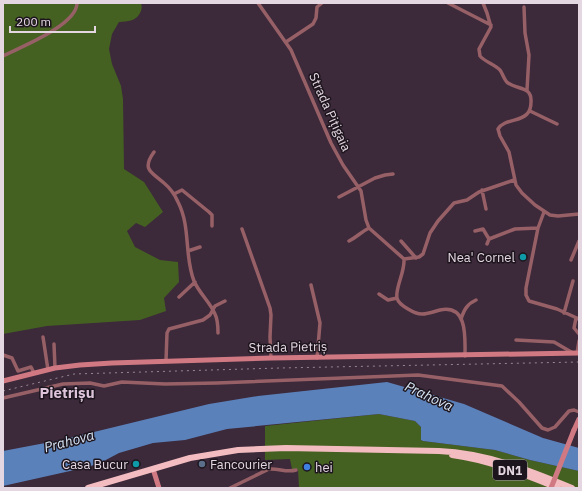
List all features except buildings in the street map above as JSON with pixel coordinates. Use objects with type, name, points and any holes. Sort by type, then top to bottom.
[{"type":"highway","name":"DN1","points":[[88,488],[200,456],[245,449],[286,448],[439,450],[461,452],[484,456],[512,464],[572,488]]},
{"type":"highway","name":"DN1","points":[[101,488],[202,459],[246,453],[269,452],[439,454],[468,457],[487,462],[558,488]]},
{"type":"main road","name":"Strada Pietriș","points":[[3,381],[55,368],[80,365],[271,358],[577,353]]},
{"type":"main road","points":[[551,488],[579,420]]},
{"type":"main road","points":[[154,472],[159,488]]},
{"type":"street","points":[[3,56],[63,24],[73,14],[77,3]]},
{"type":"street","name":"Strada Pițigaia","points":[[258,3],[286,42],[294,56],[331,142],[343,165],[359,187],[363,197],[366,220],[369,228]]},
{"type":"street","points":[[286,42],[313,24],[316,18],[317,7],[322,3]]},
{"type":"street","points":[[448,3],[490,25]]},
{"type":"street","points":[[483,3],[490,25],[489,32],[479,49],[480,56],[498,69],[509,84],[527,90]]},
{"type":"street","points":[[524,7],[525,33],[529,55],[527,90],[531,96],[530,111],[524,116],[502,125],[498,129],[508,152],[514,180],[522,193],[544,212],[558,216],[579,214]]},
{"type":"street","points":[[530,111],[557,124]]},
{"type":"street","points":[[154,152],[149,162],[149,171],[166,184],[174,194],[183,213],[192,273],[195,282],[217,319],[218,333]]},
{"type":"street","points":[[339,197],[375,178],[393,174]]},
{"type":"street","points":[[349,242],[356,238],[360,232],[369,228],[404,259],[416,258],[423,254],[430,233],[449,207],[456,202],[470,198],[482,190],[514,180]]},
{"type":"street","points":[[174,194],[182,190],[210,212],[212,216],[212,226]]},
{"type":"street","points":[[482,190],[486,209]]},
{"type":"street","points":[[544,212],[538,228],[526,288],[526,298],[533,303],[564,312],[578,319],[574,324],[574,328],[579,334]]},
{"type":"street","points":[[487,244],[489,239],[515,229],[538,228]]},
{"type":"street","points":[[475,231],[483,229],[489,239]]},
{"type":"street","points":[[242,230],[270,308],[271,358]]},
{"type":"street","points":[[401,241],[416,258]]},
{"type":"street","points":[[571,260],[579,241]]},
{"type":"street","points":[[188,251],[200,247]]},
{"type":"street","points":[[404,259],[397,298],[403,306],[416,314],[423,315],[448,310],[454,312],[461,319],[464,326],[465,356]]},
{"type":"street","points":[[564,312],[573,281]]},
{"type":"street","points":[[178,297],[195,282]]},
{"type":"street","points":[[312,285],[320,323],[317,358]]},
{"type":"street","points":[[379,294],[388,300],[397,298]]},
{"type":"street","points":[[461,319],[465,309],[470,303],[476,300]]},
{"type":"street","points":[[166,361],[168,331],[171,328],[203,320],[215,306],[225,301]]},
{"type":"street","points":[[43,337],[48,370]]},
{"type":"street","points":[[516,340],[554,342],[577,353],[579,341]]},
{"type":"street","points":[[54,344],[55,368]]},
{"type":"street","points":[[3,356],[12,358],[18,371],[31,367],[34,373]]},
{"type":"street","points":[[3,398],[63,384],[90,383],[104,386],[122,382],[165,384],[217,383],[418,375],[502,386],[519,402],[542,428],[548,430],[552,429],[569,411],[574,410],[579,412]]},
{"type":"street","points":[[230,488],[269,469],[287,472],[296,470]]},
{"type":"green space","points":[[3,3],[141,3],[142,7],[140,13],[136,18],[119,22],[112,34],[109,49],[112,64],[121,86],[123,99],[124,169],[144,182],[163,212],[145,227],[136,223],[127,231],[135,247],[160,260],[178,262],[179,282],[164,298],[166,311],[140,320],[47,326],[3,334]]},
{"type":"green space","points":[[379,414],[415,421],[421,427],[421,440],[423,441],[495,450],[530,460],[579,471],[579,488],[299,488],[298,469],[292,469],[290,459],[265,460],[265,426]]},
{"type":"water","name":"Prahova","points":[[387,382],[464,404],[543,438],[579,448],[579,471],[530,460],[495,450],[423,441],[421,440],[421,427],[415,421],[379,414],[227,429],[185,440],[153,443],[119,453],[102,462],[88,467],[3,486],[3,451],[61,440],[209,404],[258,396]]},
{"type":"railway","points":[[3,391],[74,374],[579,362]]},
{"type":"place","name":"Nea' Cornel","points":[[523,257]]},
{"type":"place","name":"Casa Bucur","points":[[136,464]]},
{"type":"place","name":"Fancourier","points":[[202,464]]},
{"type":"place","name":"hei","points":[[307,467]]},
{"type":"district","name":"Pietrișu","points":[[67,392]]}]
